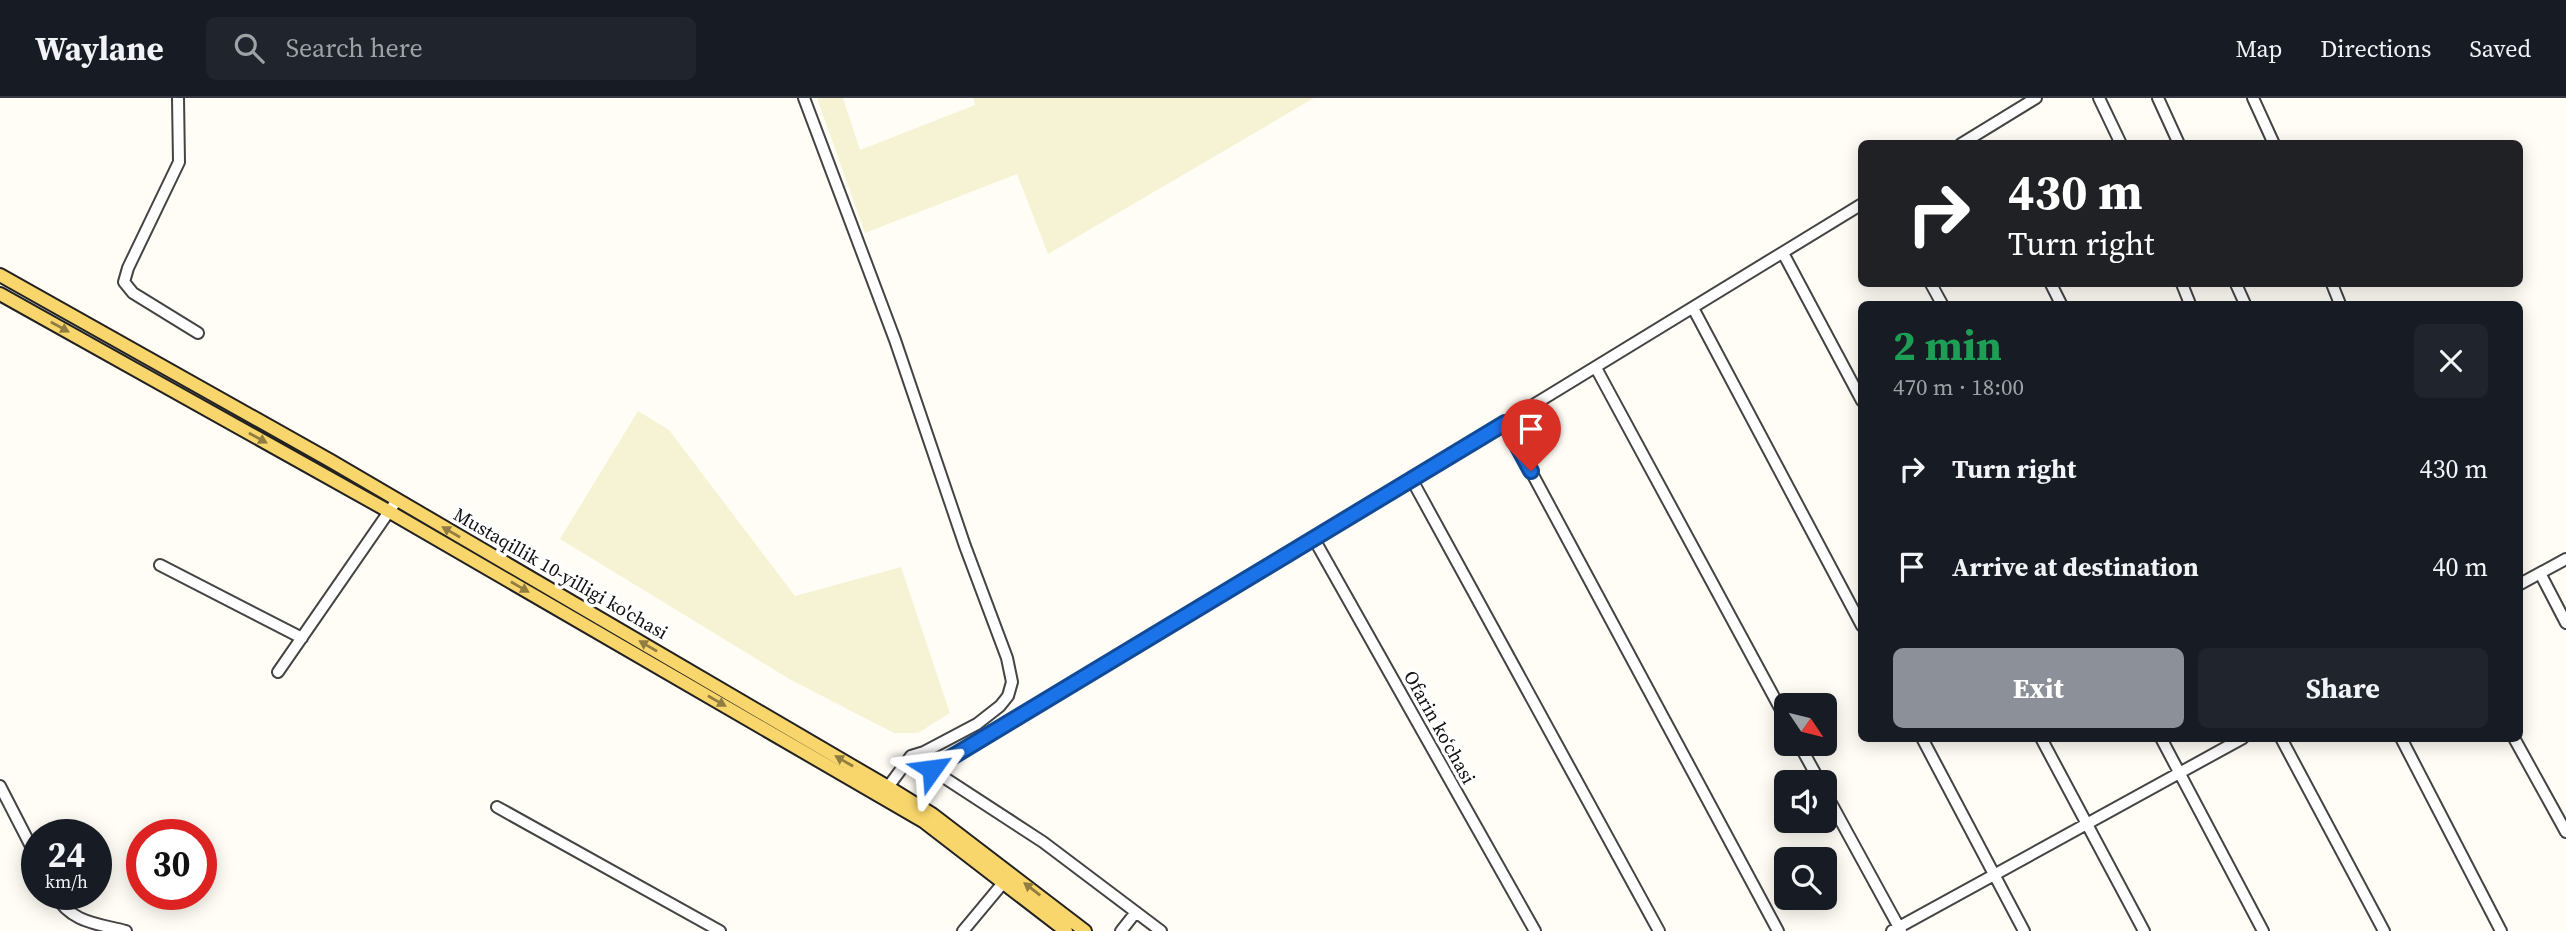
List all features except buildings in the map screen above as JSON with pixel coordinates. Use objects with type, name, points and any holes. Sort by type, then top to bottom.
[{"type":"main road","name":"Mustaqillik 10-yilligi ko'chasi","points":[[0,275],[923,821],[1066,931]]},
{"type":"main road","name":"Mustaqillik 10-yilligi ko'chasi","points":[[0,293],[393,506],[888,787],[932,814],[1086,931]]},
{"type":"street","points":[[178,98],[179,162],[128,268],[124,282],[133,293],[198,333]]},
{"type":"street","points":[[804,98],[899,352],[965,546],[1007,658],[1012,682],[1008,696],[1000,706],[976,724],[924,752],[911,756],[888,787]]},
{"type":"street","points":[[1980,138],[2036,98]]},
{"type":"street","points":[[2099,98],[2118,140]]},
{"type":"street","points":[[2158,98],[2177,140]]},
{"type":"street","points":[[2253,98],[2272,140]]},
{"type":"street","points":[[932,769],[1412,480],[1858,206]]},
{"type":"street","points":[[1783,253],[1858,394]]},
{"type":"street","points":[[1692,308],[1858,619]]},
{"type":"street","points":[[1596,368],[1774,697]]},
{"type":"street","points":[[1505,423],[1779,931]]},
{"type":"street","points":[[1412,480],[1659,931]]},
{"type":"street","points":[[278,672],[393,506]]},
{"type":"street","name":"Ofarin koʻchasi","points":[[1314,539],[1535,931]]},
{"type":"street","points":[[2523,582],[2566,559]]},
{"type":"street","points":[[160,565],[302,638]]},
{"type":"street","points":[[2540,573],[2566,623]]},
{"type":"street","points":[[1924,742],[2024,931]]},
{"type":"street","points":[[2043,742],[2144,931]]},
{"type":"street","points":[[2163,742],[2263,931]]},
{"type":"street","points":[[1837,815],[1897,930],[2236,742]]},
{"type":"street","points":[[2283,742],[2384,931]]},
{"type":"street","points":[[2403,742],[2501,931]]},
{"type":"street","points":[[2516,742],[2566,832]]},
{"type":"street","points":[[911,756],[1042,842],[1161,931]]},
{"type":"street","points":[[0,786],[21,827]]},
{"type":"street","points":[[497,807],[720,931]]},
{"type":"street","points":[[963,931],[1003,883]]},
{"type":"street","points":[[68,910],[93,924],[127,931]]},
{"type":"street","points":[[1121,931],[1136,912]]},
{"type":"shaded area","points":[[817,98],[843,98],[860,150],[975,105],[973,98],[1314,98],[1048,254],[1017,174],[865,233]]},
{"type":"shaded area","points":[[638,411],[669,430],[795,596],[901,567],[950,713],[918,733],[894,733],[791,680],[560,539]]},
{"type":"route","points":[[932,769],[1505,423],[1531,471]]}]
